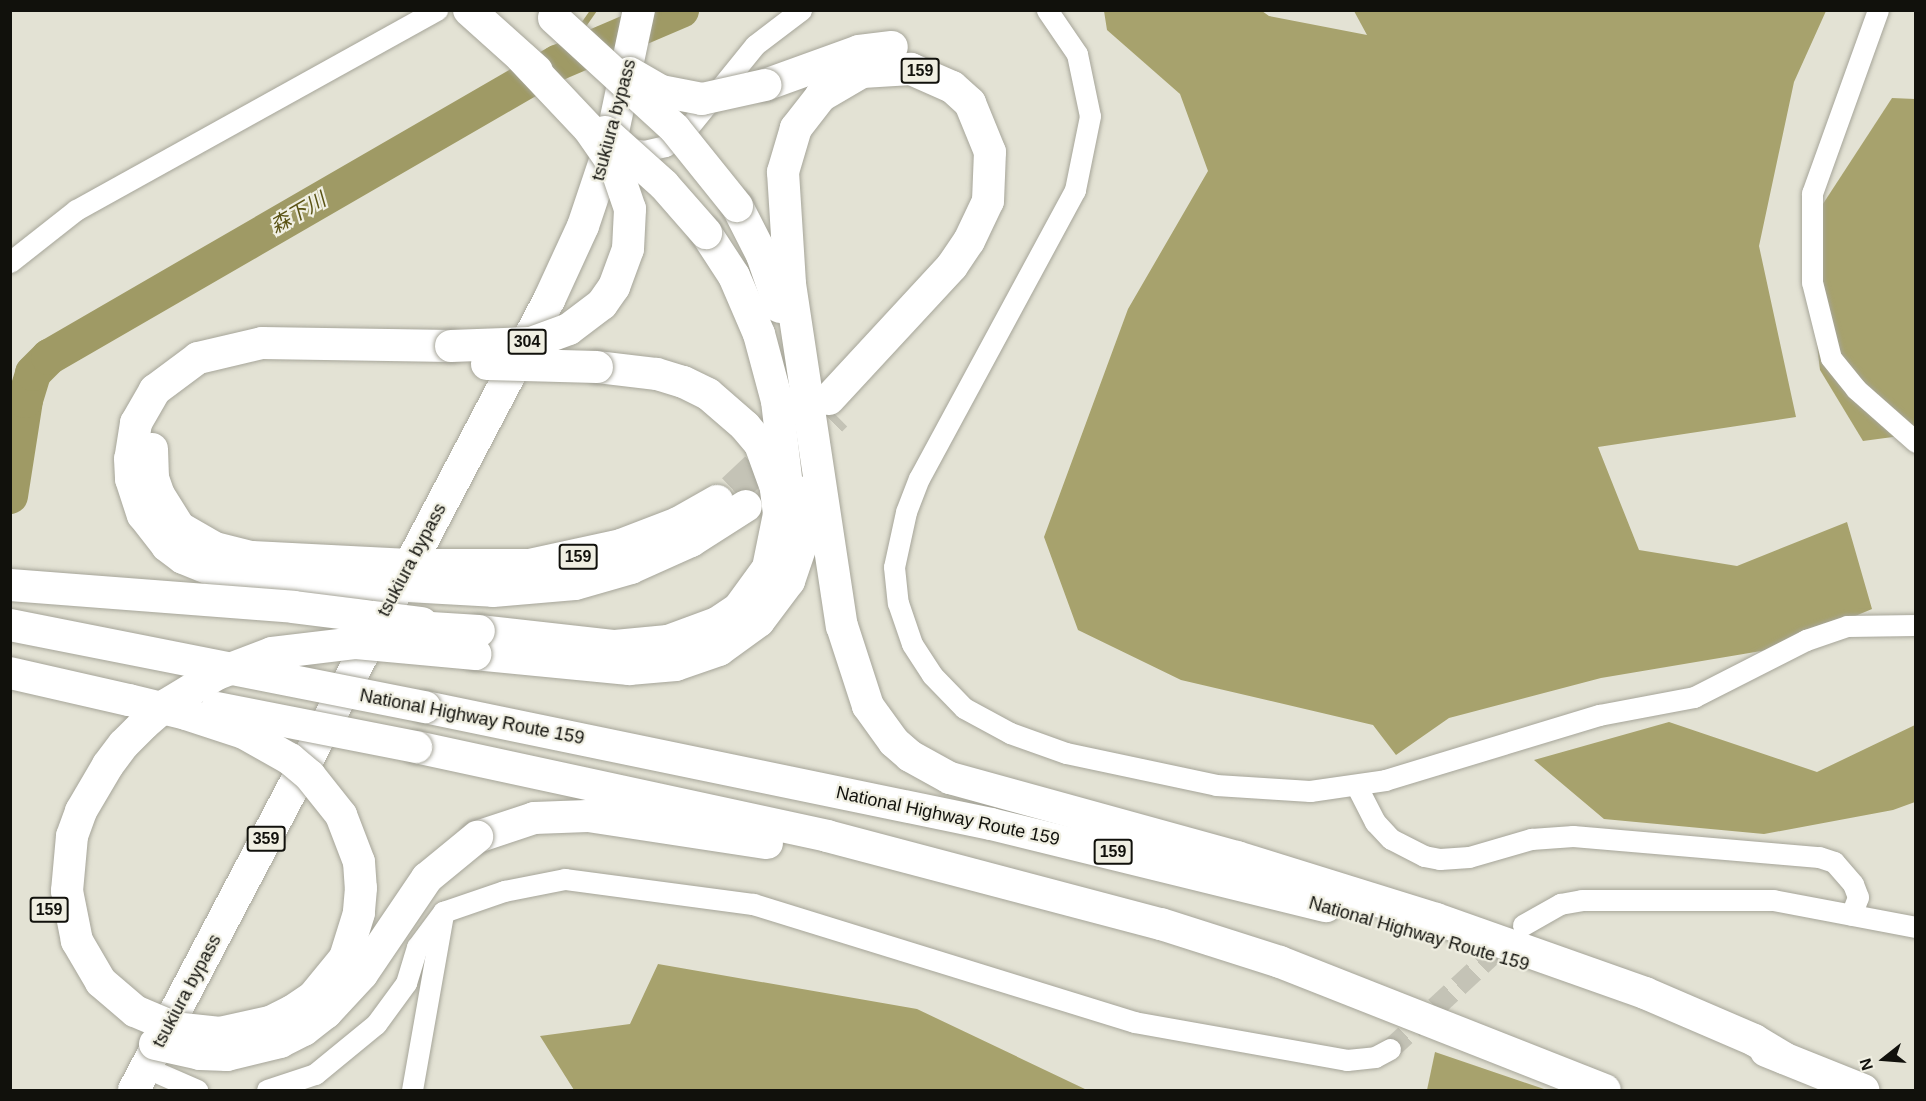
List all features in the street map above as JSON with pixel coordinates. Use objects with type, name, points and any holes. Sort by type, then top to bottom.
[{"type":"highway","points":[[469,10],[664,185],[706,233],[748,304],[777,401],[787,492],[778,543],[768,568]]},
{"type":"highway","name":"tsukiura bypass","points":[[140,1079],[549,300],[583,226],[610,146],[620,108],[639,10]]},
{"type":"highway","points":[[550,14],[623,69],[661,91],[702,99],[765,85],[859,51],[916,50],[954,64],[984,90],[996,107],[1011,149],[1010,191],[1004,214],[982,253],[824,403],[781,308],[762,255],[737,207],[675,129],[550,14]]},
{"type":"highway","points":[[449,355],[531,343],[569,328],[608,295],[628,249],[630,209],[616,168],[589,129],[521,57]]},
{"type":"highway","name":"159","points":[[10,585],[293,607],[629,669],[676,665],[719,650],[759,621],[789,581],[805,534],[809,482],[824,403],[952,266],[969,241],[988,201],[990,152],[970,103],[952,87],[911,69],[862,72],[840,82],[808,109],[788,150],[783,172],[785,230],[824,403],[849,656],[868,706],[894,742],[910,756],[950,778],[974,786],[1237,857],[1543,956],[1667,1002],[1754,1040],[1785,1058]]},
{"type":"highway","points":[[781,308],[794,374],[809,482]]},
{"type":"highway","name":"159","points":[[10,673],[152,706],[163,708],[244,733],[310,776],[341,815],[358,862],[361,888],[359,913],[345,958],[313,997],[292,1011],[259,1026],[220,1033],[175,1028],[135,1011],[101,982],[77,941],[67,891],[72,837],[85,803],[108,765],[130,738],[151,717],[159,711],[166,705],[217,674],[272,653],[356,643],[477,642],[615,646],[668,641],[717,623],[739,608],[768,568],[777,532],[776,488],[760,444],[745,426],[714,399],[683,382],[656,374],[449,355],[283,361],[229,368],[181,393],[168,406],[153,439],[153,478],[159,495],[180,528],[196,539],[252,557],[403,577]]},
{"type":"highway","points":[[403,577],[519,591],[575,584],[661,556],[740,498]]},
{"type":"highway","name":"National Highway Route 159","points":[[10,625],[424,707],[991,824],[1236,882],[1525,964],[1785,1058],[1863,1090]]},
{"type":"highway","name":"159","points":[[477,642],[315,625],[249,639],[164,680],[140,698],[97,743],[68,793],[52,831],[47,861],[50,920],[70,973],[86,996],[123,1029],[147,1042],[200,1054],[255,1050],[296,1034],[326,1013],[362,974],[427,878],[477,837],[534,819],[588,816],[1040,891]]},
{"type":"highway","name":"159","points":[[10,664],[416,747],[827,836],[1040,891],[1280,962],[1605,1090]]},
{"type":"street","points":[[10,262],[76,210],[436,10]]},
{"type":"street","points":[[610,146],[644,151],[664,146],[683,134],[755,45],[801,10]]},
{"type":"street","points":[[1047,10],[1077,54],[1090,116],[1086,153],[1075,190],[920,478],[906,512],[894,567],[898,603],[912,644],[932,675],[964,708],[1010,733],[1066,753],[1216,785],[1310,791],[1356,785],[1485,752],[1599,715],[1694,698],[1806,640],[1847,626],[1916,625]]},
{"type":"street","points":[[1878,10],[1812,193],[1812,282],[1831,358],[1856,389],[1916,442]]},
{"type":"street","points":[[1356,785],[1375,822],[1391,839],[1424,856],[1469,857],[1531,839],[1573,836],[1819,856],[1834,862],[1853,884],[1858,897],[1851,915]]},
{"type":"street","points":[[267,1090],[315,1074],[376,1024],[406,983],[417,948],[443,912],[504,891],[565,879],[753,904],[1134,1022],[1347,1060],[1375,1057],[1390,1050]]},
{"type":"street","points":[[1523,925],[1560,904],[1582,900],[1773,900],[1916,927]]},
{"type":"street","points":[[412,1090],[443,912]]},
{"type":"street","points":[[140,1079],[197,1090]]},
{"type":"shaded area","points":[[1104,11],[1262,11],[1269,16],[1367,35],[1354,11],[1826,11],[1794,82],[1759,246],[1796,417],[1598,447],[1639,550],[1737,566],[1847,522],[1872,609],[1779,648],[1601,678],[1449,718],[1396,755],[1373,725],[1181,680],[1078,630],[1044,537],[1128,309],[1208,171],[1180,94],[1107,30]]},
{"type":"shaded area","points":[[1892,98],[1915,99],[1915,434],[1863,441],[1820,370],[1804,233]]},
{"type":"shaded area","points":[[1669,722],[1817,772],[1915,725],[1915,802],[1893,810],[1764,834],[1604,819],[1534,760]]},
{"type":"shaded area","points":[[658,964],[917,1009],[1087,1090],[574,1090],[540,1036],[630,1024]]},
{"type":"shaded area","points":[[1435,1052],[1547,1090],[1427,1090]]},
{"type":"waterway","points":[[580,30],[594,10]]},
{"type":"waterway","name":"森下川","points":[[10,496],[25,400],[33,373],[49,357],[557,63],[681,10]]},
{"type":"waterway","points":[[557,63],[569,45]]},
{"type":"tunnel","points":[[797,454],[836,415]]},
{"type":"tunnel","points":[[733,490],[785,441]]},
{"type":"tunnel","points":[[1390,1049],[1513,935]]}]
